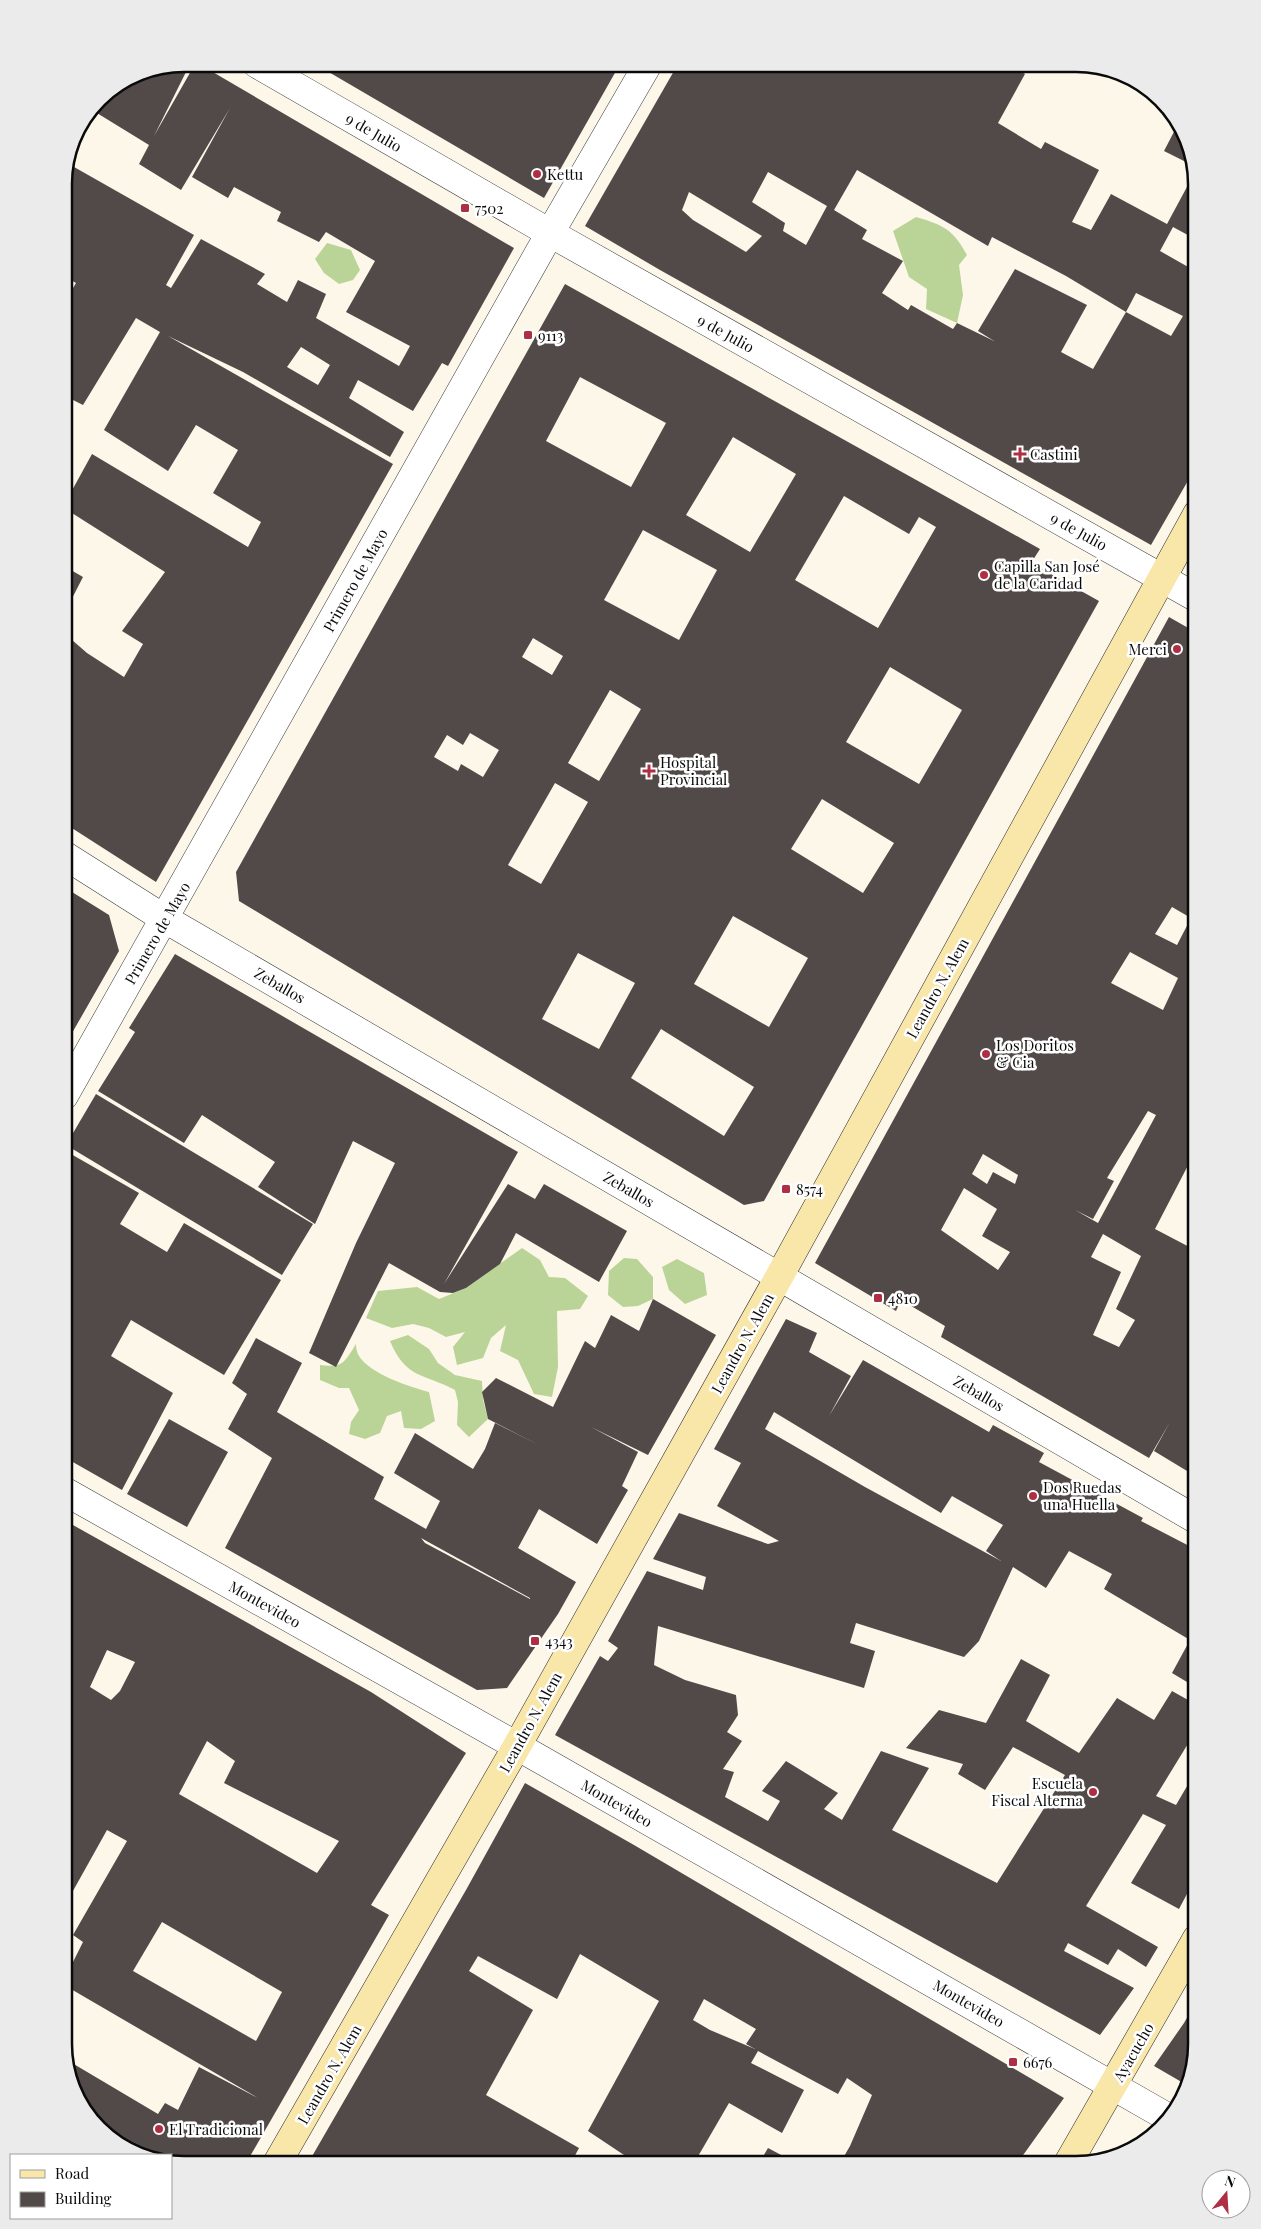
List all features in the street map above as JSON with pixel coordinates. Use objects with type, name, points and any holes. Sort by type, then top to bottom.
[{"type":"main road","name":"Leandro N. Alem","points":[[281,2156],[517,1746],[779,1276],[1188,530]]},
{"type":"main road","name":"Ayacucho","points":[[1072,2156],[1188,1954]]},
{"type":"street","name":"9 de Julio","points":[[273,73],[550,233],[1188,593]]},
{"type":"street","name":"Primero de Mayo","points":[[73,1081],[550,233],[643,73]]},
{"type":"street","name":"Zeballos","points":[[73,860],[165,918],[1188,1515]]},
{"type":"street","name":"Montevideo","points":[[72,1496],[517,1746],[1164,2115]]},
{"type":"green space","points":[[916,217],[946,229],[957,239],[967,255],[959,265],[963,295],[957,323],[926,309],[927,289],[909,277],[893,231]]},
{"type":"green space","points":[[327,243],[351,250],[360,270],[353,280],[339,284],[324,273],[315,259]]},
{"type":"green space","points":[[522,1248],[540,1260],[549,1277],[565,1278],[588,1296],[580,1309],[557,1311],[558,1367],[552,1397],[534,1394],[518,1360],[500,1351],[506,1325],[491,1338],[483,1358],[457,1365],[453,1347],[465,1332],[446,1337],[429,1328],[413,1324],[392,1328],[366,1318],[378,1291],[417,1287],[439,1299],[466,1288]]},
{"type":"green space","points":[[624,1258],[637,1259],[653,1277],[653,1299],[638,1306],[623,1307],[608,1295],[609,1271]]},
{"type":"green space","points":[[677,1259],[704,1273],[707,1295],[685,1304],[669,1290],[662,1267]]},
{"type":"green space","points":[[408,1335],[429,1349],[438,1363],[455,1375],[482,1381],[483,1400],[488,1419],[469,1437],[457,1425],[458,1402],[455,1390],[409,1369],[396,1353],[390,1341]]},
{"type":"green space","points":[[356,1344],[359,1356],[372,1369],[401,1383],[429,1392],[435,1421],[421,1429],[404,1428],[401,1411],[387,1416],[380,1433],[365,1439],[349,1434],[351,1422],[359,1410],[349,1388],[339,1388],[320,1380],[320,1365],[334,1366],[342,1363]]},
{"type":"building","points":[[186,73],[154,136],[190,73],[214,73],[514,248],[448,366],[442,363],[413,411],[358,380],[349,398],[404,432],[390,457],[243,372],[168,336],[393,464],[156,882],[73,829],[73,641],[87,653],[124,677],[143,644],[122,631],[165,572],[73,514],[73,489],[92,454],[248,547],[261,522],[213,493],[238,450],[196,425],[168,471],[104,430],[160,332],[136,318],[83,405],[73,400],[73,288],[76,283],[73,281],[74,167],[194,235],[166,285],[171,288],[201,239],[265,274],[257,284],[287,302],[298,280],[326,294],[316,318],[399,366],[410,346],[346,312],[375,261],[326,232],[319,242],[277,221],[281,212],[234,187],[228,198],[192,177],[230,108],[181,190],[139,164],[149,145],[98,114],[105,105],[128,87],[148,78]],"holes":[[[301,347],[330,365],[318,385],[287,367]]]},
{"type":"building","points":[[330,73],[615,73],[544,198]]},
{"type":"building","points":[[673,73],[1023,73],[1025,74],[998,123],[1041,149],[1045,142],[1099,170],[1072,222],[1091,230],[1111,194],[1167,224],[1188,185],[1188,235],[1173,227],[1160,251],[1188,267],[1188,481],[1151,545],[660,270],[585,226]],"holes":[[[857,170],[988,246],[992,237],[1066,276],[1126,312],[1093,369],[1061,352],[1087,305],[1015,269],[978,331],[994,341],[957,323],[953,329],[911,305],[908,310],[882,293],[903,261],[862,239],[867,230],[834,210]],[[768,172],[827,206],[806,245],[783,231],[785,223],[752,202]],[[689,192],[762,236],[746,252],[693,220],[682,210]],[[1136,293],[1183,316],[1171,336],[1126,312]]]},
{"type":"building","points":[[1175,130],[1183,148],[1186,162],[1164,151]]},
{"type":"building","name":"Hospital Provincial","points":[[565,284],[1040,549],[1031,563],[1099,601],[764,1201],[744,1205],[239,901],[236,872]],"holes":[[[580,377],[666,423],[631,487],[546,441]],[[733,437],[796,474],[750,552],[686,515]],[[844,496],[909,534],[919,517],[936,527],[878,628],[795,580]],[[643,530],[717,570],[679,640],[604,600]],[[533,638],[563,656],[552,675],[522,657]],[[890,667],[962,710],[919,784],[846,742]],[[610,690],[641,709],[599,781],[568,763]],[[470,733],[499,750],[483,777],[461,764],[458,771],[434,757],[447,735],[463,745]],[[555,783],[588,802],[541,884],[508,865]],[[822,799],[894,843],[863,893],[791,849]],[[733,916],[808,958],[769,1027],[694,984]],[[578,953],[635,983],[599,1049],[542,1019]],[[661,1029],[754,1087],[724,1136],[631,1078]]]},
{"type":"building","points":[[73,571],[83,577],[73,597]]},
{"type":"building","points":[[1169,617],[1188,628],[1188,916],[1172,907],[1155,934],[1177,945],[1188,924],[1188,1165],[1155,1229],[1188,1246],[1188,1472],[1154,1451],[1170,1422],[1149,1458],[941,1337],[945,1326],[901,1300],[896,1311],[815,1263]],"holes":[[[1130,952],[1178,978],[1163,1010],[1111,983]],[[1148,1111],[1156,1115],[1098,1223],[1075,1210],[1093,1219],[1114,1181],[1107,1178]],[[983,1154],[1018,1175],[1015,1184],[993,1172],[987,1184],[972,1174]],[[964,1188],[997,1209],[982,1236],[1010,1252],[998,1270],[941,1230]],[[1103,1234],[1141,1256],[1116,1309],[1135,1320],[1119,1347],[1093,1335],[1121,1272],[1091,1257]]]},
{"type":"building","points":[[73,892],[109,915],[119,951],[73,1032]]},
{"type":"building","points":[[175,954],[518,1152],[444,1284],[508,1184],[535,1199],[544,1184],[627,1231],[599,1282],[516,1233],[500,1264],[466,1288],[453,1293],[440,1292],[389,1263],[336,1367],[309,1353],[356,1243],[395,1163],[353,1141],[315,1224],[258,1187],[275,1162],[202,1115],[184,1143],[98,1091],[135,1032],[129,1028]]},
{"type":"building","points":[[96,1094],[313,1224],[282,1275],[72,1149],[72,1134]]},
{"type":"building","points":[[72,1155],[139,1193],[120,1224],[167,1252],[184,1223],[281,1280],[224,1375],[131,1320],[111,1356],[173,1393],[122,1490],[72,1462]]},
{"type":"building","points":[[653,1299],[716,1335],[648,1455],[591,1427],[638,1452],[622,1486],[628,1490],[597,1544],[539,1509],[518,1548],[576,1582],[558,1614],[507,1688],[477,1690],[225,1548],[272,1458],[228,1429],[247,1394],[232,1383],[256,1338],[302,1363],[277,1412],[384,1477],[374,1499],[426,1529],[440,1501],[394,1473],[415,1433],[473,1469],[485,1449],[495,1423],[539,1445],[488,1419],[482,1392],[496,1378],[553,1407],[585,1341],[595,1348],[611,1315],[639,1331]],"holes":[[[421,1538],[530,1598],[425,1543]]]},
{"type":"building","points":[[786,1319],[817,1333],[809,1352],[851,1376],[829,1416],[863,1360],[989,1432],[993,1425],[1044,1453],[1039,1462],[1143,1518],[1141,1521],[1188,1545],[1188,1639],[1104,1589],[1112,1574],[1069,1551],[1046,1588],[1013,1567],[979,1641],[964,1657],[856,1623],[850,1643],[875,1651],[864,1688],[658,1626],[654,1665],[685,1680],[736,1695],[738,1715],[727,1732],[742,1741],[723,1769],[734,1772],[725,1797],[768,1821],[780,1801],[762,1791],[786,1761],[838,1793],[824,1809],[842,1820],[881,1751],[929,1768],[892,1830],[997,1883],[1065,1775],[1013,1747],[985,1790],[958,1774],[963,1764],[906,1748],[939,1710],[986,1723],[1021,1659],[1050,1675],[1026,1721],[1079,1753],[1117,1698],[1154,1720],[1172,1691],[1188,1700],[1188,1744],[1156,1796],[1176,1805],[1188,1784],[1188,1892],[1179,1909],[1131,1883],[1166,1825],[1143,1814],[1086,1906],[1158,1947],[1146,1967],[1118,1949],[1108,1965],[1068,1943],[1064,1951],[1134,1988],[1100,2035],[555,1735],[600,1656],[608,1661],[618,1648],[608,1641],[647,1571],[703,1590],[706,1577],[653,1559],[679,1513],[768,1544],[779,1541],[717,1506],[741,1463],[714,1449]],"holes":[[[774,1412],[941,1513],[952,1496],[1003,1525],[986,1551],[1001,1561],[865,1487],[765,1429]]]},
{"type":"building","points":[[169,1419],[228,1452],[187,1527],[127,1494]]},
{"type":"building","points":[[72,1525],[371,1692],[466,1753],[371,1905],[389,1915],[250,2156],[177,2156],[148,2151],[122,2138],[111,2129],[87,2101],[81,2088],[75,2065],[158,2114],[165,2103],[178,2110],[199,2067],[258,2098],[72,1990],[72,1964],[83,1942],[73,1935],[127,1841],[107,1830],[72,1893]],"holes":[[[107,1650],[135,1662],[120,1691],[111,1700],[90,1687]],[[207,1741],[235,1761],[224,1783],[339,1841],[317,1873],[179,1794]],[[162,1922],[282,1992],[256,2041],[133,1971]]]},
{"type":"building","points":[[1188,1644],[1188,1683],[1172,1673]]},
{"type":"building","points":[[525,1783],[1064,2098],[1022,2156],[844,2156],[872,2095],[847,2078],[838,2094],[758,2051],[751,2063],[804,2090],[782,2133],[729,2103],[698,2156],[626,2156],[588,2131],[659,2001],[580,1954],[557,1999],[478,1956],[469,1971],[533,2010],[486,2095],[579,2148],[575,2156],[312,2156],[466,1890]],"holes":[[[704,1999],[756,2029],[746,2044],[755,2049],[710,2030],[693,2020]]]},
{"type":"building","points":[[1188,2016],[1188,2059],[1182,2082],[1154,2066]]},
{"type":"building","points":[[768,2148],[783,2156],[763,2156]]},
{"type":"place","name":"Kettu","points":[[537,174]]},
{"type":"place","name":"7502","points":[[465,208]]},
{"type":"place","name":"9113","points":[[528,335]]},
{"type":"place","name":"Castini","points":[[1020,454]]},
{"type":"place","name":"Capilla San José de la Caridad","points":[[984,575]]},
{"type":"place","name":"Merci","points":[[1177,649]]},
{"type":"place","name":"Hospital Provincial","points":[[649,771]]},
{"type":"place","name":"Los Doritos & Cia","points":[[986,1054]]},
{"type":"place","name":"8574","points":[[786,1189]]},
{"type":"place","name":"4810","points":[[878,1298]]},
{"type":"place","name":"Dos Ruedas una Huella","points":[[1033,1496]]},
{"type":"place","name":"4343","points":[[535,1641]]},
{"type":"place","name":"Escuela Fiscal Alterna","points":[[1093,1792]]},
{"type":"place","name":"6676","points":[[1013,2062]]},
{"type":"place","name":"El Tradicional","points":[[159,2129]]}]
